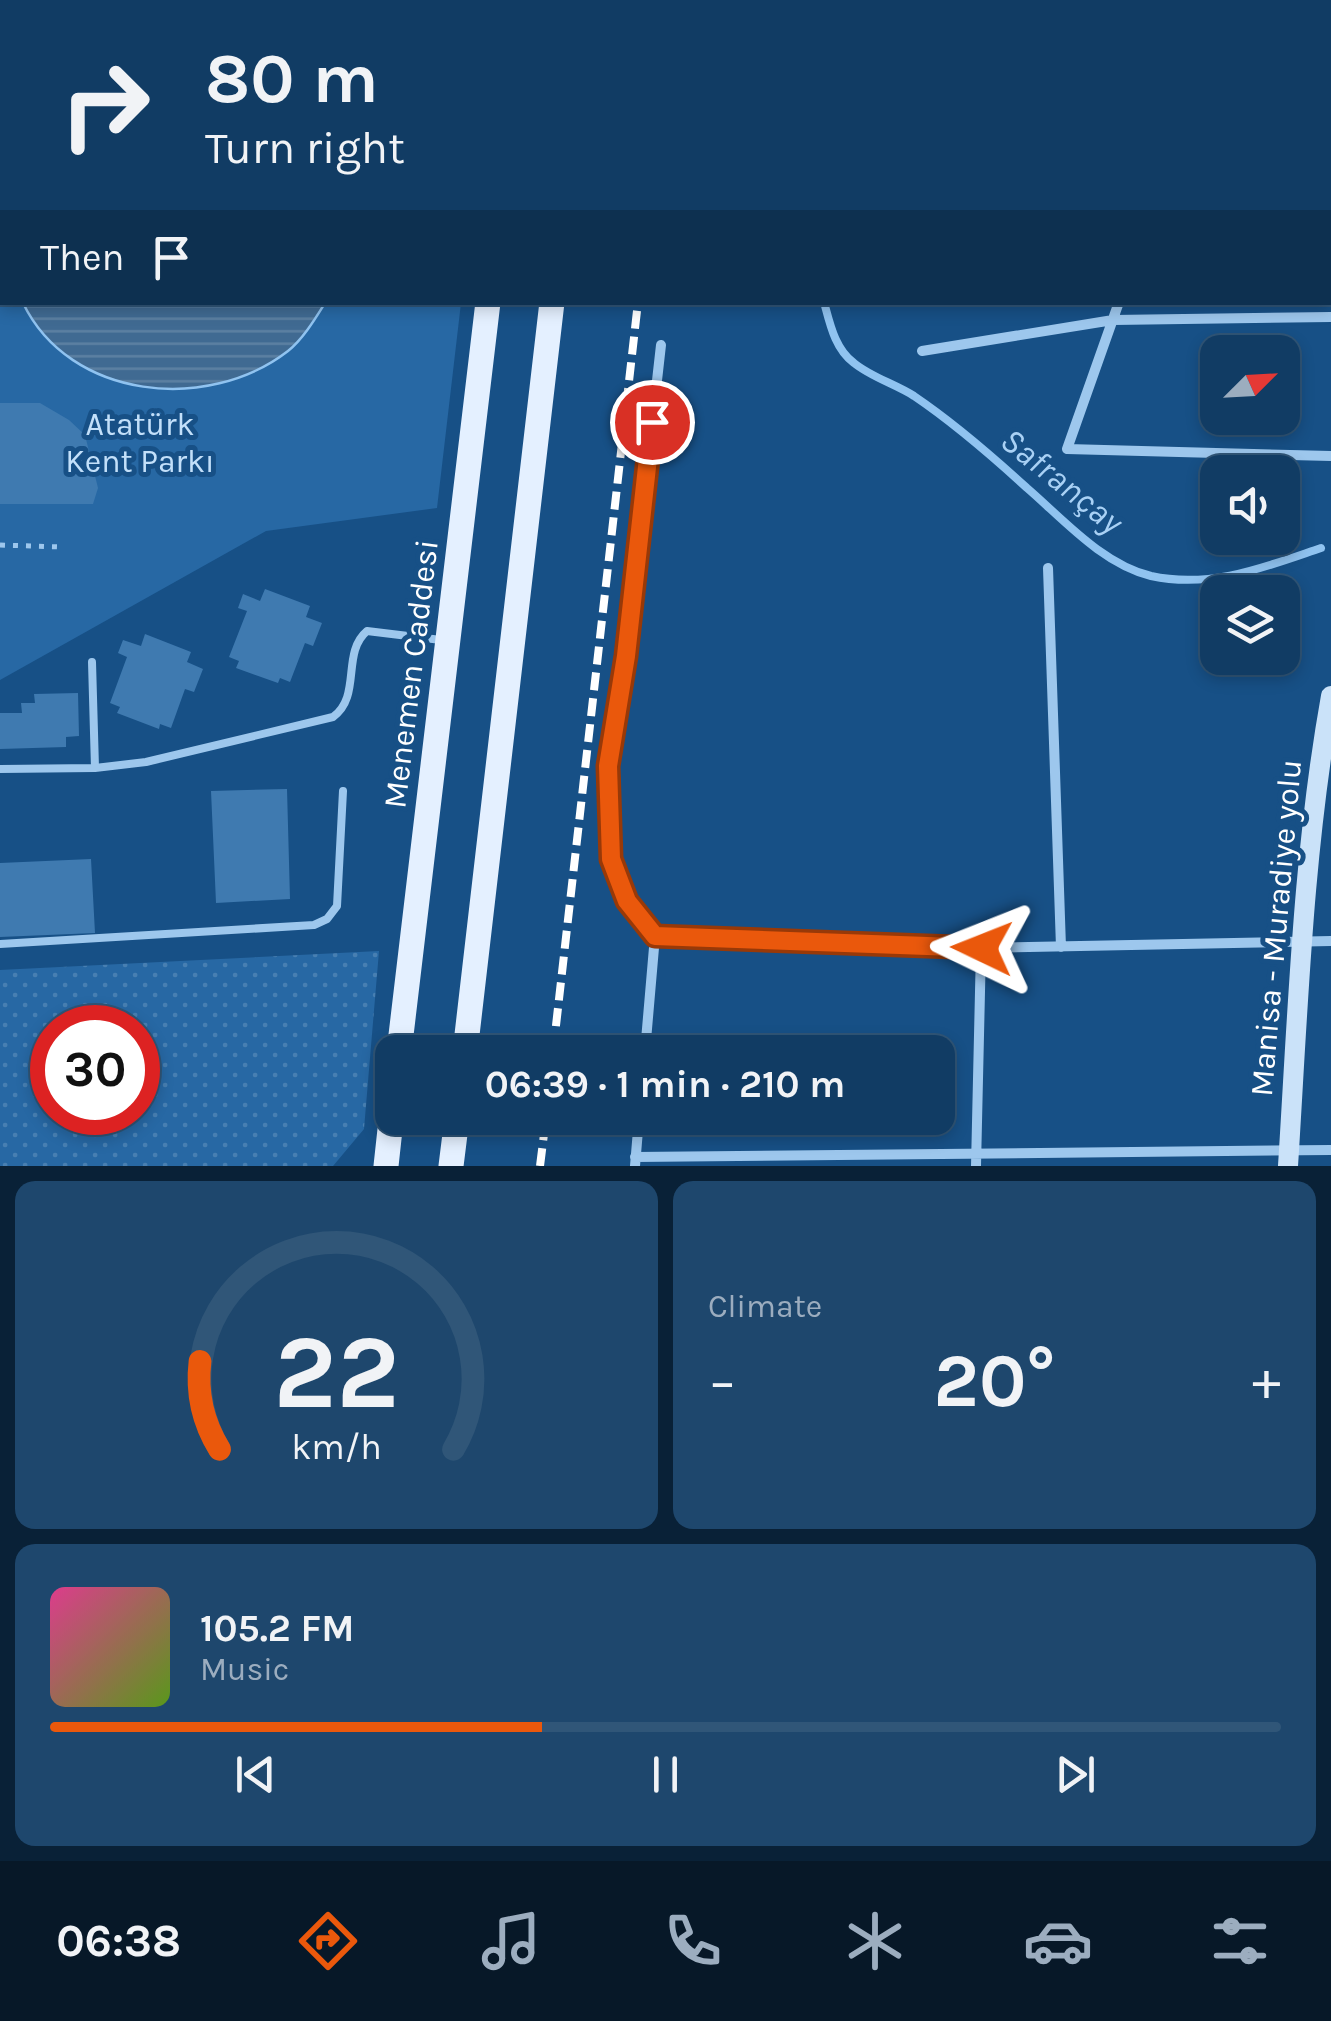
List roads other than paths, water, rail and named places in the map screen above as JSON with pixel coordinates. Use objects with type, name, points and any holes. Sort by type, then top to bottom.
[{"type":"main road","name":"Menemen Caddesi","points":[[402,1035],[488,305]]},
{"type":"main road","points":[[467,1035],[552,305]]},
{"type":"main road","name":"Manisa - Muradiye yolu","points":[[1289,1158],[1301,939],[1316,780],[1331,696]]},
{"type":"main road","points":[[386,1166],[389,1135]]},
{"type":"main road","points":[[451,1166],[455,1135]]},
{"type":"street","points":[[1117,305],[1068,449],[1331,456]]},
{"type":"street","points":[[922,351],[1113,320],[1331,318]]},
{"type":"street","points":[[646,1035],[655,936],[627,901],[611,859],[608,766],[626,656],[661,344]]},
{"type":"street","points":[[1048,568],[1061,947]]},
{"type":"street","points":[[655,936],[982,948],[1331,940]]},
{"type":"street","points":[[976,1166],[982,948]]},
{"type":"street","points":[[637,1135],[635,1162],[976,1153],[1289,1158],[1331,1150]]},
{"type":"lane","points":[[0,769],[95,768],[146,762],[333,717],[341,711],[350,693],[358,638],[367,631],[448,640]]},
{"type":"lane","points":[[92,662],[95,768]]},
{"type":"lane","points":[[0,944],[314,925],[327,919],[337,906],[343,791]]},
{"type":"waterway","name":"Safrançay","points":[[825,305],[838,343],[854,363],[944,417],[1084,539],[1116,562],[1151,576],[1195,580],[1258,569],[1321,548]]},
{"type":"railway","points":[[555,1035],[638,305]]},
{"type":"railway","points":[[540,1166],[544,1135]]},
{"type":"park label","name":"Atatürk Kent Parkı","points":[[140,442]]}]
